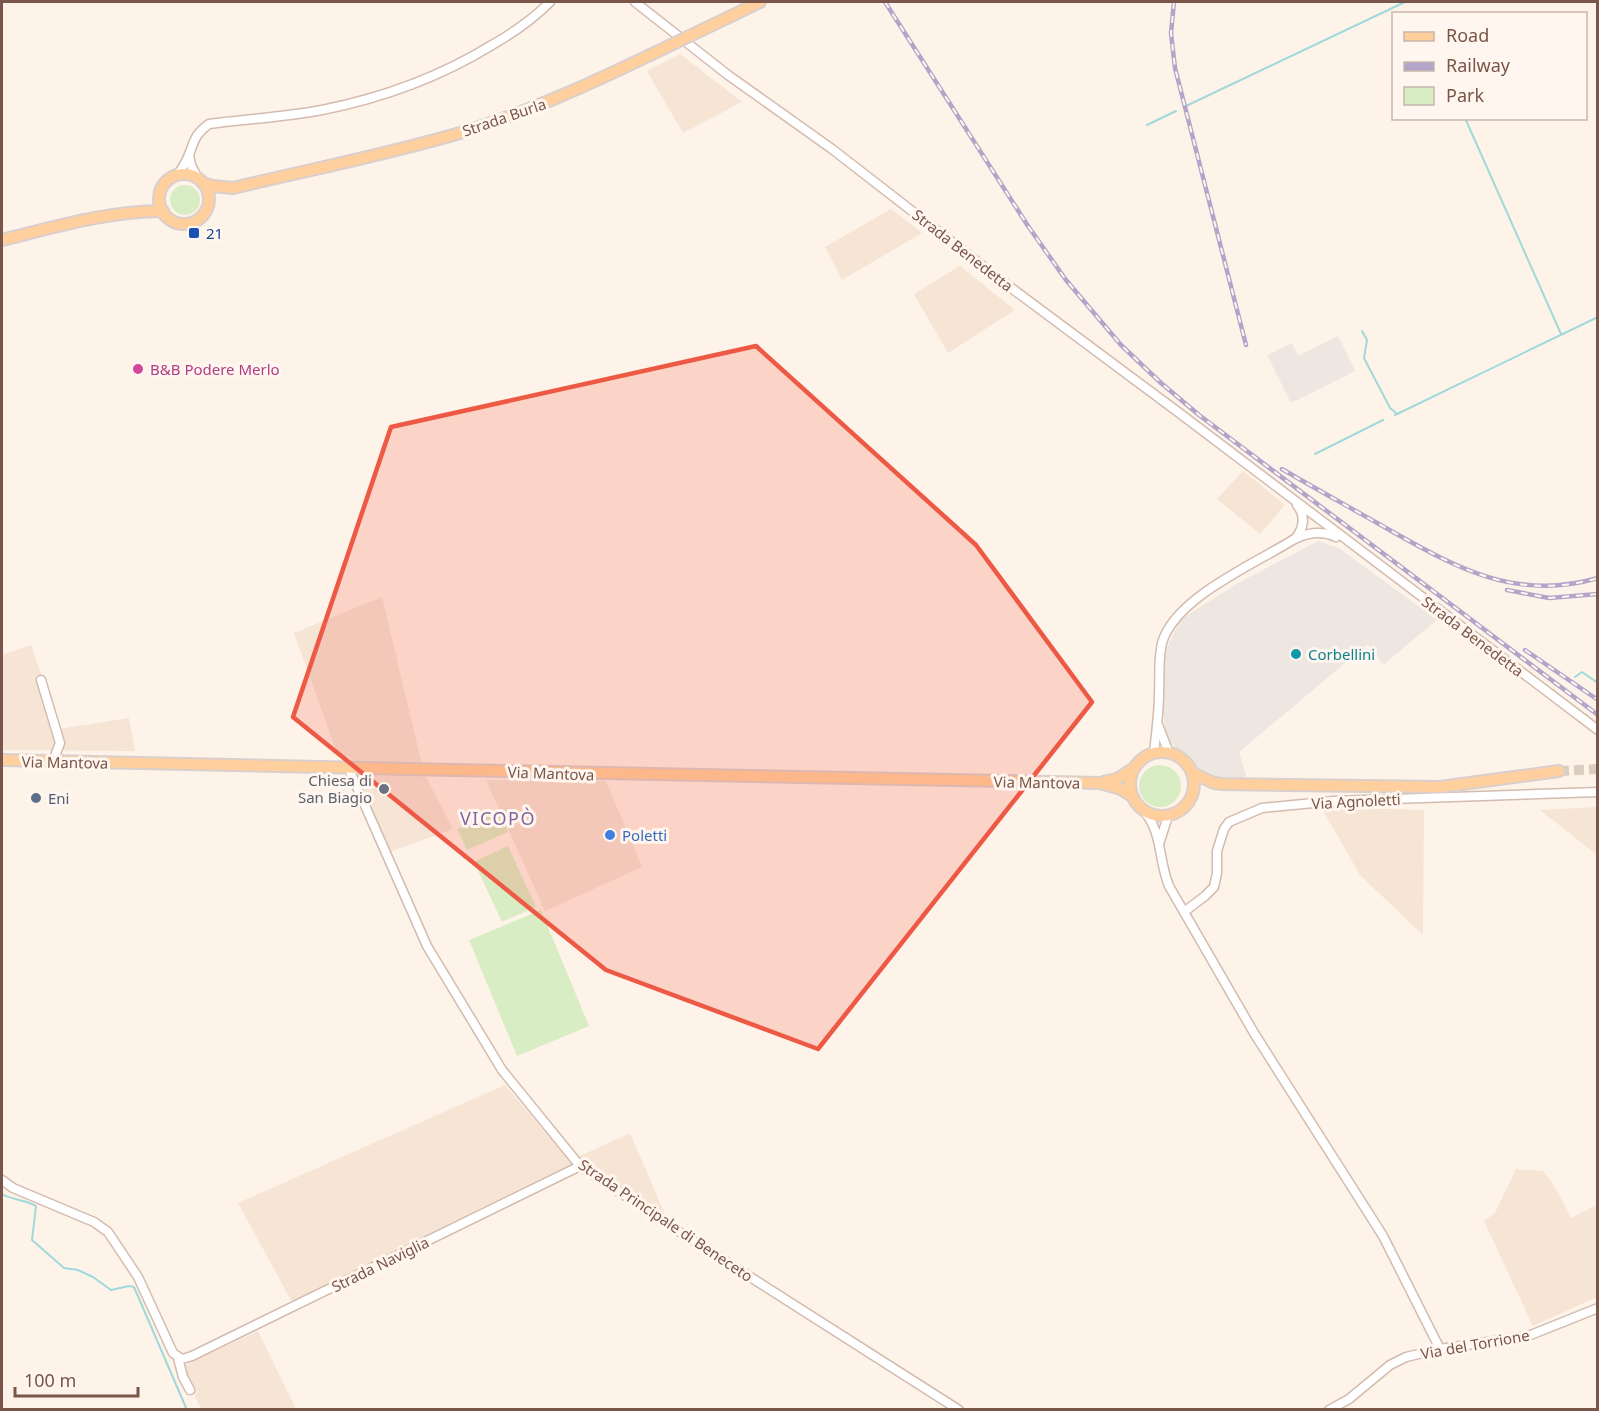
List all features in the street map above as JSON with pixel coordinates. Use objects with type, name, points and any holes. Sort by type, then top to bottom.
[{"type":"main road","name":"Strada Burla","points":[[135,211],[149,204],[171,178],[178,175],[186,174],[212,186],[233,188],[413,146],[466,131],[557,99],[760,2]]},
{"type":"main road","points":[[201,181],[209,197],[209,205]]},
{"type":"main road","name":"Strada Burla","points":[[2,240],[135,211],[163,212],[174,222],[188,224],[201,218],[209,205],[233,188]]},
{"type":"main road","points":[[161,190],[160,205],[163,212]]},
{"type":"main road","points":[[1154,753],[1169,753],[1182,759],[1192,773],[1194,784],[1192,797]]},
{"type":"main road","name":"Via Mantova","points":[[1100,783],[1117,778],[1133,769],[1145,756],[1154,753]]},
{"type":"main road","name":"Via Mantova","points":[[2,760],[753,778],[1100,783],[1122,789],[1132,796],[1143,810]]},
{"type":"main road","points":[[1132,796],[1130,778],[1133,769]]},
{"type":"main road","points":[[1192,773],[1214,783],[1222,784],[1440,787],[1560,771]]},
{"type":"main road","points":[[1143,810],[1159,816],[1168,816],[1183,808],[1192,797],[1212,786],[1222,784]]},
{"type":"street","points":[[178,175],[189,155],[192,143],[209,124],[321,110],[376,96],[421,81],[462,63],[500,40],[540,12],[550,2]]},
{"type":"street","name":"Strada Benedetta","points":[[635,2],[728,75],[832,149],[1010,287],[1598,730]]},
{"type":"street","points":[[189,155],[191,165],[201,181]]},
{"type":"street","name":"Strada Benedetta","points":[[1292,498],[1301,510],[1304,522],[1317,533]]},
{"type":"street","name":"Strada Benedetta","points":[[1304,522],[1314,520],[1327,526]]},
{"type":"street","points":[[1296,538],[1304,522]]},
{"type":"street","name":"Strada Benedetta","points":[[1154,753],[1158,723],[1162,642],[1170,625],[1181,613],[1198,597],[1306,533],[1329,533],[1348,542]]},
{"type":"street","points":[[41,680],[60,743],[53,761]]},
{"type":"street","name":"Strada Benedetta","points":[[1158,723],[1169,753]]},
{"type":"street","name":"Strada Principale di Beneceto","points":[[348,767],[427,946],[502,1070],[580,1166],[959,1410]]},
{"type":"street","name":"Via Agnoletti","points":[[1184,912],[1214,886],[1217,873],[1216,851],[1224,829],[1230,822],[1244,814],[1262,808],[1334,801],[1596,791]]},
{"type":"street","points":[[1143,810],[1160,842],[1163,869],[1169,886],[1254,1033],[1383,1236],[1440,1349]]},
{"type":"street","points":[[1160,842],[1168,816]]},
{"type":"street","name":"Strada Naviglia","points":[[178,1358],[192,1356],[580,1166]]},
{"type":"street","points":[[2,1180],[13,1188],[94,1222],[108,1232],[138,1277],[170,1348],[178,1358],[183,1377],[190,1390]]},
{"type":"street","name":"Via del Torrione","points":[[1329,1410],[1349,1399],[1390,1365],[1406,1357],[1440,1349],[1528,1336],[1598,1308]]},
{"type":"highlighted area","points":[[756,346],[976,545],[1092,702],[818,1049],[606,970],[293,717],[391,427]]},
{"type":"shaded area","points":[[680,54],[742,102],[683,133],[647,71]]},
{"type":"shaded area","points":[[891,209],[922,233],[842,280],[825,247]]},
{"type":"shaded area","points":[[960,266],[1015,310],[948,353],[914,294]]},
{"type":"shaded area","points":[[1338,336],[1355,371],[1291,403],[1267,355],[1292,343],[1298,356]]},
{"type":"shaded area","points":[[1243,471],[1285,505],[1260,534],[1217,499]]},
{"type":"shaded area","points":[[1318,541],[1339,548],[1437,620],[1383,665],[1368,644],[1239,752],[1246,776],[1241,779],[1219,779],[1205,775],[1167,739],[1164,722],[1166,650],[1180,620],[1238,583]]},
{"type":"shaded area","points":[[382,597],[424,773],[453,829],[389,852],[349,757],[338,756],[294,633]]},
{"type":"shaded area","points":[[31,645],[59,729],[129,718],[135,751],[2,750],[2,655]]},
{"type":"shaded area","points":[[486,780],[606,781],[642,867],[545,911]]},
{"type":"shaded area","points":[[1321,807],[1424,810],[1423,935],[1360,875]]},
{"type":"shaded area","points":[[1597,807],[1597,855],[1540,810]]},
{"type":"shaded area","points":[[505,1085],[569,1161],[630,1133],[667,1219],[582,1162],[292,1302],[238,1203]]},
{"type":"shaded area","points":[[1516,1169],[1543,1171],[1555,1187],[1571,1218],[1597,1205],[1597,1297],[1533,1326],[1484,1221],[1495,1213]]},
{"type":"shaded area","points":[[258,1331],[296,1409],[201,1409],[181,1367]]},
{"type":"green space","points":[[185,185],[196,189],[200,200],[196,211],[185,215],[174,211],[170,200],[174,189]]},
{"type":"green space","points":[[1160,765],[1175,771],[1181,786],[1175,801],[1160,807],[1145,801],[1139,786],[1145,771]]},
{"type":"green space","points":[[499,811],[508,832],[467,850],[457,829]]},
{"type":"green space","points":[[508,846],[536,907],[502,922],[474,862]]},
{"type":"green space","points":[[541,910],[589,1026],[517,1056],[469,940]]},
{"type":"waterway","points":[[1186,106],[1405,2]]},
{"type":"waterway","points":[[1147,125],[1176,111]]},
{"type":"waterway","points":[[1466,120],[1561,334]]},
{"type":"waterway","points":[[1395,415],[1598,317]]},
{"type":"waterway","points":[[1362,331],[1367,340],[1364,358],[1390,408],[1396,413]]},
{"type":"waterway","points":[[1315,454],[1383,420]]},
{"type":"waterway","points":[[1575,677],[1582,672],[1598,683]]},
{"type":"waterway","points":[[2,1194],[36,1206],[32,1240],[64,1268],[78,1270],[93,1277],[111,1290],[134,1287],[187,1410]]},
{"type":"tunnel","points":[[1559,771],[1598,769]]},
{"type":"railway","points":[[885,2],[1028,226],[1066,280],[1121,345],[1199,415],[1598,715]]},
{"type":"railway","points":[[1174,2],[1171,33],[1175,68],[1246,345]]},
{"type":"railway","points":[[1282,469],[1437,556],[1487,577],[1540,586],[1568,584],[1598,578]]},
{"type":"railway","points":[[1507,590],[1549,598],[1598,594]]},
{"type":"railway","points":[[1525,650],[1598,700]]},
{"type":"place","name":"21","points":[[194,233]]},
{"type":"place","name":"B&B Podere Merlo","points":[[138,369]]},
{"type":"place","name":"Corbellini","points":[[1296,654]]},
{"type":"place","name":"Chiesa di San Biagio","points":[[384,789]]},
{"type":"place","name":"Eni","points":[[36,798]]},
{"type":"place","name":"Poletti","points":[[610,835]]},
{"type":"district","name":"VICOPÒ","points":[[498,818]]}]
